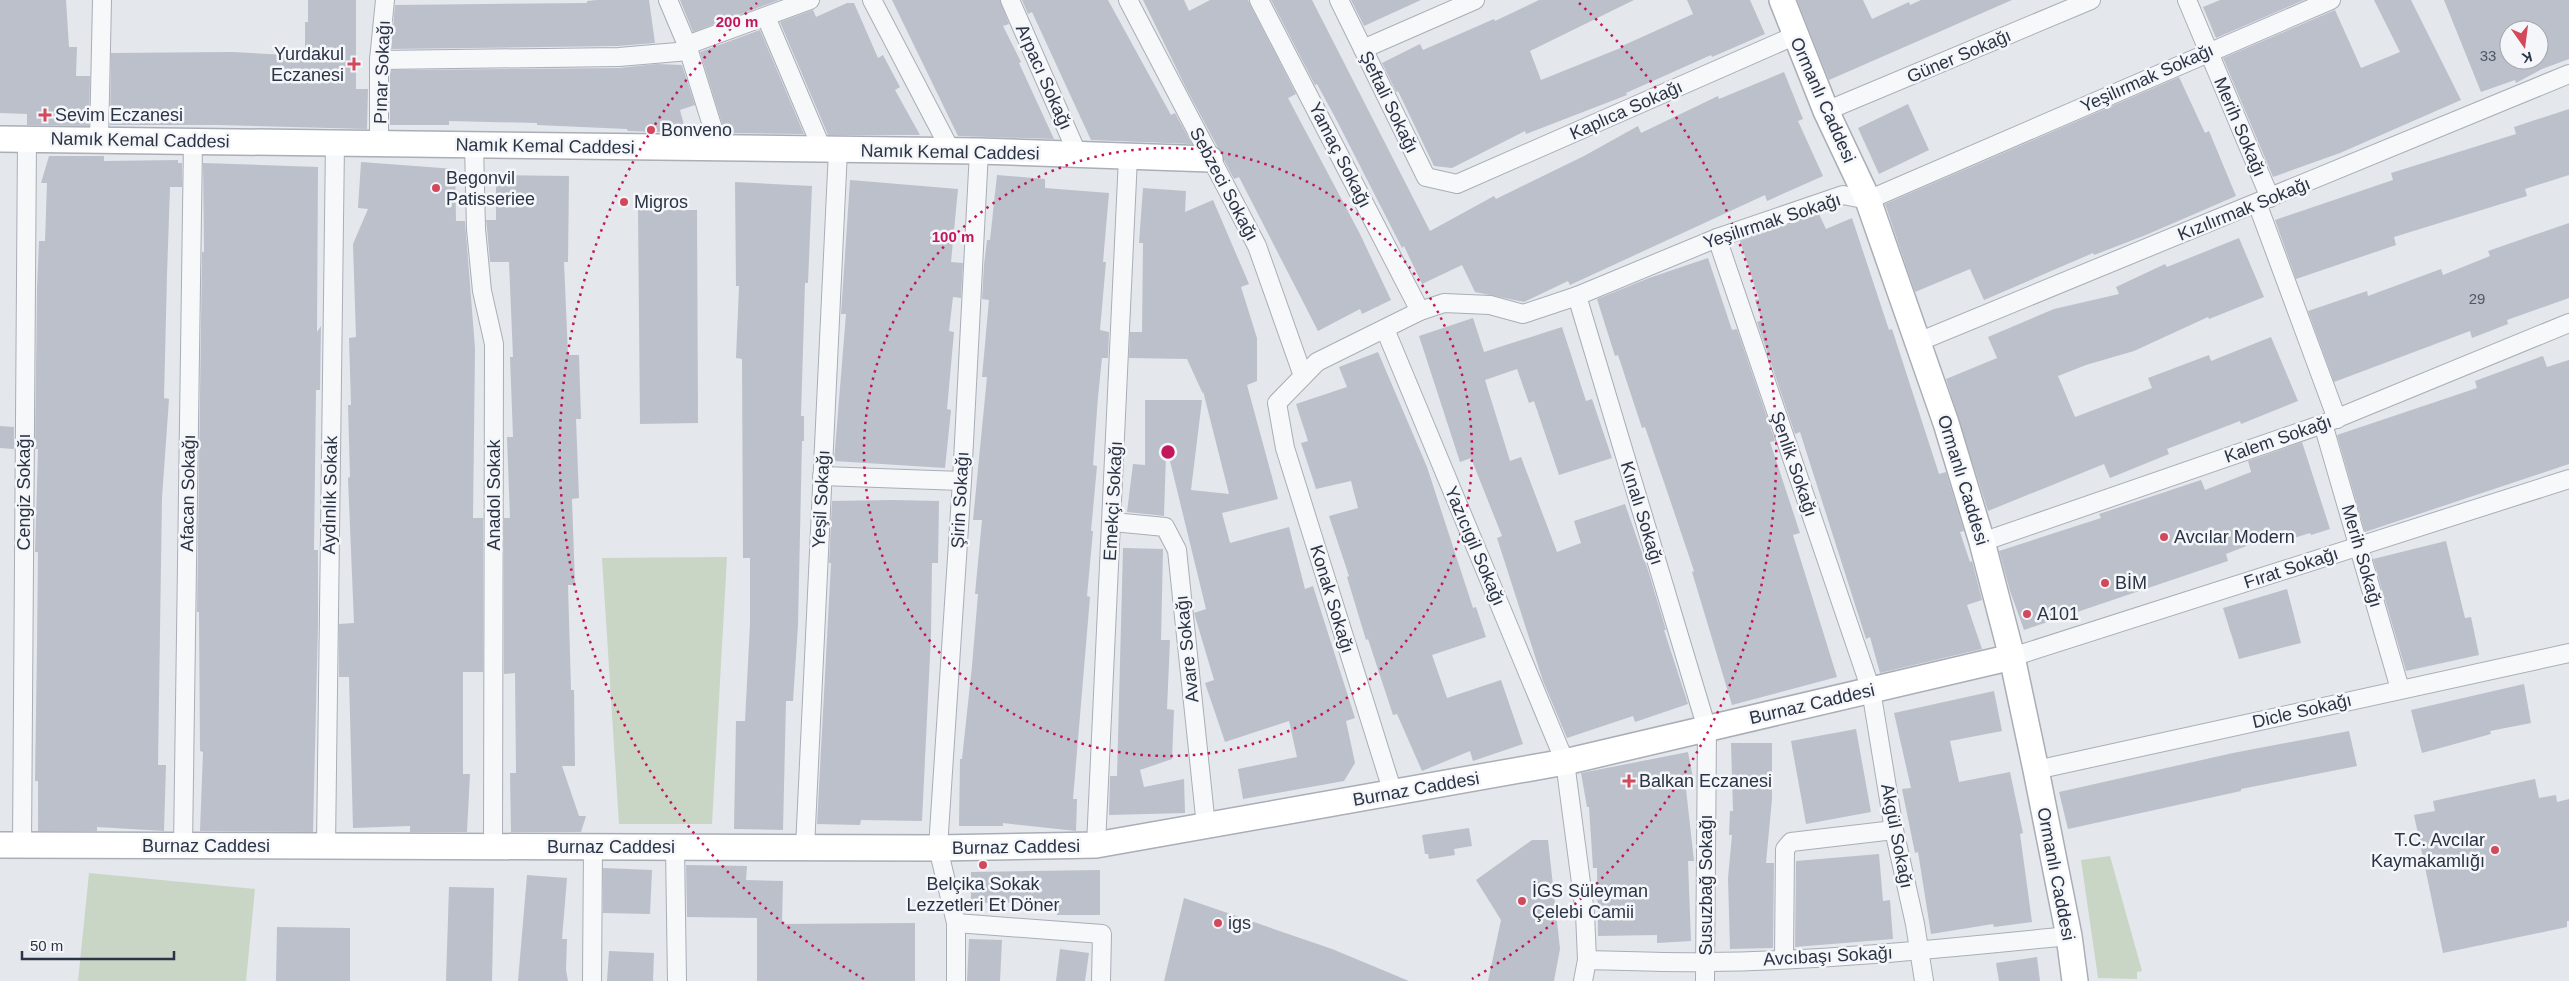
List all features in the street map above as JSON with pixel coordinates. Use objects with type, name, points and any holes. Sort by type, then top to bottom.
[{"type":"main road","name":"Ormanlı Caddesi","points":[[1782,0],[1794,36],[1826,111],[1868,200],[1946,422],[1982,542],[2012,657],[2036,770],[2069,936],[2074,981]]},
{"type":"main road","name":"Namık Kemal Caddesi","points":[[0,139],[979,151],[1210,159]]},
{"type":"main road","name":"Burnaz Caddesi","points":[[11,845],[804,848],[1096,845],[1565,762],[2012,657]]},
{"type":"street","points":[[99,140],[102,0]]},
{"type":"street","name":"Pınar Sokağı","points":[[379,143],[379,60],[385,0]]},
{"type":"street","points":[[668,0],[688,48],[719,148]]},
{"type":"street","points":[[379,60],[620,57],[688,48],[810,0]]},
{"type":"street","points":[[872,0],[951,151]]},
{"type":"street","name":"Arpacı Sokağı","points":[[1010,0],[1078,155]]},
{"type":"street","name":"Sebzeci Sokağı","points":[[1128,0],[1257,246],[1303,376]]},
{"type":"street","name":"Yamaç Sokağı","points":[[1259,0],[1420,311]]},
{"type":"street","name":"Şeftali Sokağı","points":[[1339,0],[1426,177],[1457,184]]},
{"type":"street","points":[[1363,49],[1475,0]]},
{"type":"street","name":"Güner Sokağı","points":[[1826,111],[2091,0]]},
{"type":"street","name":"Merih Sokağı","points":[[2187,0],[2264,201],[2330,422],[2360,546],[2400,689]]},
{"type":"street","name":"Yeşilırmak Sokağı","points":[[1277,403],[1317,362],[1420,311],[1444,303],[1490,305],[1523,314],[1547,308],[1717,238],[1843,195],[1868,200],[2331,0]]},
{"type":"street","points":[[766,17],[830,149]]},
{"type":"street","name":"Kaplıca Sokağı","points":[[1457,184],[1794,36]]},
{"type":"street","name":"Kızılırmak Sokağı","points":[[1918,342],[2569,74]]},
{"type":"street","name":"Cengiz Sokağı","points":[[11,845],[27,139]]},
{"type":"street","name":"Afacan Sokağı","points":[[183,846],[193,141]]},
{"type":"street","name":"Aydınlık Sokak","points":[[326,846],[335,143]]},
{"type":"street","name":"Anadol Sokak","points":[[474,145],[476,229],[482,291],[494,344],[493,847]]},
{"type":"street","name":"Yeşil Sokağı","points":[[804,848],[822,476],[830,149]]},
{"type":"street","name":"Şirin Sokağı","points":[[956,981],[956,923],[938,848],[962,481],[979,151]]},
{"type":"street","name":"Emekçi Sokağı","points":[[1096,845],[1113,522],[1128,156]]},
{"type":"street","name":"Şenlik Sokağı","points":[[1717,238],[1871,690]]},
{"type":"street","name":"Kınalı Sokağı","points":[[1576,296],[1707,729]]},
{"type":"street","name":"Kalem Sokağı","points":[[1982,542],[2330,422],[2569,323]]},
{"type":"street","name":"Yazıcıgil Sokağı","points":[[1385,330],[1565,762],[1585,913],[1587,960],[1583,981]]},
{"type":"street","name":"Konak Sokağı","points":[[1277,403],[1285,448],[1393,792]]},
{"type":"street","points":[[822,476],[962,481]]},
{"type":"street","name":"Fırat Sokağı","points":[[2012,657],[2569,479]]},
{"type":"street","name":"Avare Sokağı","points":[[1113,522],[1166,527],[1177,550],[1206,826]]},
{"type":"street","name":"Dicle Sokağı","points":[[2036,770],[2569,653]]},
{"type":"street","name":"Akgül Sokağı","points":[[1871,690],[1894,830],[1924,981]]},
{"type":"street","name":"Susuzbağ Sokağı","points":[[1706,981],[1707,729]]},
{"type":"street","points":[[1784,958],[1785,848],[1791,842],[1894,830]]},
{"type":"street","points":[[592,981],[593,847]]},
{"type":"street","points":[[675,847],[677,981]]},
{"type":"street","points":[[956,923],[1102,934],[1102,981]]},
{"type":"street","name":"Avcıbaşı Sokağı","points":[[1587,960],[1706,962],[1919,951],[2069,936]]},
{"type":"green space","points":[[727,557],[712,824],[619,824],[602,558]]},
{"type":"green space","points":[[2110,856],[2142,971],[2137,972],[2137,979],[2098,978],[2081,860]]},
{"type":"green space","points":[[89,873],[255,889],[246,981],[78,981]]},
{"type":"building","points":[[0,0],[66,0],[69,47],[77,47],[76,76],[90,76],[89,126],[27,125],[27,114],[0,113]]},
{"type":"building","points":[[308,0],[356,0],[356,89],[368,89],[367,129],[219,125],[110,125],[111,53],[232,52],[305,56],[305,22],[308,22]]},
{"type":"building","points":[[649,0],[655,43],[618,46],[391,49],[395,5],[587,3],[587,1]]},
{"type":"building","points":[[680,0],[779,0],[693,32]]},
{"type":"building","points":[[892,0],[1000,0],[1009,24],[1003,26],[1021,62],[1019,63],[1054,139],[958,136]]},
{"type":"building","points":[[1022,0],[1108,0],[1171,115],[1175,113],[1192,144],[1091,140],[1032,12],[1028,14]]},
{"type":"building","points":[[1143,0],[1184,0],[1189,11],[1210,0],[1248,0],[1296,94],[1288,98],[1360,234],[1391,300],[1362,314],[1360,309],[1318,331],[1239,177],[1234,179],[1224,160],[1223,153],[1217,146],[1186,88]]},
{"type":"building","points":[[1271,0],[1312,0],[1430,231],[1494,196],[1496,199],[1584,156],[1638,126],[1641,133],[1718,96],[1719,99],[1784,72],[1803,119],[1798,121],[1823,176],[1767,201],[1765,195],[1570,285],[1568,281],[1524,302],[1475,292],[1462,265],[1422,284],[1404,246],[1402,248],[1336,119],[1317,84],[1315,85]]},
{"type":"building","points":[[1351,0],[1421,0],[1364,26]]},
{"type":"building","points":[[1539,0],[1634,0],[1530,51],[1541,80],[1623,47],[1693,14],[1687,0],[1750,0],[1765,34],[1712,57],[1711,55],[1626,93],[1627,95],[1526,134],[1525,131],[1452,168],[1434,166],[1398,91],[1396,92],[1382,63],[1420,44],[1423,50],[1494,19],[1495,21]]},
{"type":"building","points":[[1797,0],[1863,0],[1872,19],[1909,2],[1910,5],[1921,0],[2012,0],[1829,80]]},
{"type":"building","points":[[2220,0],[2304,0],[2216,38],[2203,7]]},
{"type":"building","points":[[2374,0],[2411,0],[2461,100],[2340,153],[2273,177],[2223,58],[2335,10],[2361,68],[2400,52]]},
{"type":"building","points":[[2444,0],[2569,0],[2569,59],[2549,66],[2549,20],[2499,20],[2499,70],[2540,70],[2516,83],[2515,80],[2481,92]]},
{"type":"building","points":[[847,3],[854,3],[878,58],[883,55],[900,87],[895,90],[920,135],[828,135],[780,22],[813,10],[816,17]]},
{"type":"building","points":[[760,30],[804,134],[725,133],[700,52]]},
{"type":"building","points":[[657,64],[682,65],[695,105],[680,110],[686,133],[537,125],[537,123],[449,121],[449,125],[390,125],[390,70],[619,68]]},
{"type":"building","points":[[2179,77],[2205,133],[2209,131],[2236,196],[2146,235],[2094,255],[2093,253],[1984,300],[1970,269],[1915,292],[1885,204]]},
{"type":"building","points":[[1908,104],[1929,150],[1879,174],[1858,128]]},
{"type":"building","points":[[2569,109],[2569,175],[2525,189],[2527,196],[2394,237],[2396,245],[2296,279],[2275,220],[2393,180],[2391,173],[2516,134],[2514,127]]},
{"type":"building","points":[[49,156],[104,156],[104,161],[178,160],[178,163],[182,163],[182,187],[170,187],[167,275],[164,398],[169,399],[162,498],[158,765],[166,765],[164,831],[97,827],[97,831],[38,831],[38,781],[35,781],[38,552],[35,552],[38,449],[35,449],[37,289],[39,241],[45,241],[47,183],[41,183]]},
{"type":"building","points":[[361,162],[455,169],[456,221],[465,221],[475,348],[473,518],[483,518],[483,672],[463,672],[463,774],[470,774],[467,832],[410,832],[410,826],[353,828],[349,677],[339,677],[339,624],[354,623],[348,478],[350,477],[348,405],[351,405],[349,338],[356,337],[353,244],[368,209],[358,208]]},
{"type":"building","points":[[203,163],[318,167],[317,332],[321,326],[320,390],[316,390],[314,550],[318,550],[318,624],[313,832],[200,831],[203,752],[200,751],[199,612],[197,612],[202,252],[204,252]]},
{"type":"building","points":[[496,175],[569,176],[568,262],[564,262],[568,355],[579,355],[581,419],[576,419],[579,498],[572,499],[575,585],[568,585],[571,690],[574,690],[575,766],[562,766],[579,816],[586,816],[581,832],[511,832],[510,773],[516,773],[515,673],[504,674],[504,518],[510,518],[507,437],[513,437],[510,357],[513,357],[509,262],[490,262],[486,220],[496,220]]},
{"type":"building","points":[[997,175],[1045,179],[1045,188],[1109,193],[1103,262],[1106,262],[1100,330],[1109,332],[1108,358],[1102,358],[1093,465],[1097,466],[1087,596],[1090,597],[1073,799],[1077,799],[1076,831],[1003,823],[1003,826],[959,826],[960,759],[962,759],[972,666],[978,594],[975,594],[982,520],[973,520],[987,377],[982,377],[989,300],[982,299],[987,240],[990,240]]},
{"type":"building","points":[[850,180],[958,189],[951,262],[963,263],[961,298],[953,297],[949,331],[954,332],[947,409],[951,410],[945,468],[834,461],[846,314],[841,314]]},
{"type":"building","points":[[735,182],[812,186],[808,283],[805,283],[801,416],[804,416],[804,441],[802,441],[798,625],[793,701],[786,701],[783,830],[734,829],[736,721],[745,721],[750,624],[750,558],[743,558],[742,359],[736,358],[739,286],[736,286]]},
{"type":"building","points":[[1143,188],[1186,191],[1185,212],[1213,200],[1249,284],[1241,287],[1257,338],[1257,381],[1247,385],[1278,499],[1222,513],[1230,543],[1289,527],[1305,589],[1313,586],[1355,718],[1346,721],[1355,763],[1344,781],[1243,799],[1238,769],[1297,757],[1289,721],[1225,742],[1205,683],[1214,680],[1194,613],[1206,609],[1168,453],[1166,453],[1164,516],[1127,512],[1133,464],[1145,465],[1145,400],[1202,400],[1191,490],[1229,494],[1203,391],[1203,394],[1187,359],[1129,358],[1130,332],[1142,332],[1143,243],[1139,243]]},
{"type":"building","points":[[638,210],[697,210],[698,423],[640,424]]},
{"type":"building","points":[[1819,214],[1826,229],[1852,218],[1889,330],[1892,329],[1939,474],[1946,472],[1964,531],[1960,532],[1970,562],[1972,561],[1982,600],[1967,605],[1982,649],[1880,673],[1870,637],[1866,639],[1800,432],[1795,434],[1757,322],[1762,320],[1755,300],[1759,299],[1740,241]]},
{"type":"building","points":[[2569,223],[2569,298],[2507,320],[2508,324],[2472,338],[2470,331],[2334,382],[2308,311],[2367,291],[2368,296],[2441,269],[2443,275],[2490,256],[2488,251]]},
{"type":"building","points":[[2239,238],[2264,297],[2209,319],[2208,317],[2134,351],[2086,365],[2058,376],[2075,417],[2152,388],[2148,378],[2209,355],[2211,361],[2271,337],[2298,401],[2241,424],[2240,421],[2167,449],[2169,454],[2110,478],[2104,464],[1988,511],[1946,379],[1997,358],[1988,337],[2054,309],[2119,294],[2116,287],[2165,264],[2167,267]]},
{"type":"building","points":[[1708,258],[1732,330],[1737,329],[1775,441],[1770,442],[1800,533],[1793,535],[1837,677],[1732,705],[1692,572],[1694,571],[1645,427],[1642,428],[1618,355],[1615,356],[1597,299],[1649,278]]},
{"type":"building","points":[[1473,318],[1484,352],[1562,327],[1586,401],[1592,399],[1612,458],[1559,475],[1534,401],[1529,403],[1517,369],[1485,380],[1510,461],[1521,457],[1557,552],[1581,543],[1574,521],[1625,504],[1648,570],[1666,630],[1664,630],[1688,704],[1635,722],[1633,716],[1567,738],[1543,681],[1497,538],[1502,536],[1471,458],[1460,462],[1419,336]]},
{"type":"building","points":[[1378,352],[1427,467],[1473,608],[1476,607],[1486,637],[1432,655],[1447,698],[1501,680],[1523,744],[1473,761],[1470,751],[1422,771],[1397,714],[1393,715],[1368,639],[1366,640],[1347,577],[1349,576],[1329,516],[1358,508],[1351,481],[1316,489],[1301,443],[1308,441],[1296,404],[1347,387],[1339,367]]},
{"type":"building","points":[[2543,356],[2547,367],[2569,360],[2569,464],[2365,532],[2337,435],[2477,388],[2475,381]]},
{"type":"building","points":[[0,426],[14,427],[14,449],[0,448]]},
{"type":"building","points":[[2302,442],[2330,529],[2275,544],[2272,536],[2226,554],[2228,561],[2024,630],[2010,591],[1999,551],[2101,518],[2099,514],[2201,480],[2205,490],[2251,472],[2248,461]]},
{"type":"building","points":[[832,501],[939,501],[938,563],[932,563],[931,635],[922,821],[861,820],[860,825],[817,824],[831,563],[829,563]]},
{"type":"building","points":[[2446,541],[2465,618],[2471,617],[2479,655],[2406,671],[2373,559]]},
{"type":"building","points":[[1123,548],[1163,549],[1161,640],[1170,640],[1167,709],[1174,710],[1172,759],[1140,770],[1144,787],[1184,779],[1185,813],[1109,815],[1110,776],[1117,776]]},
{"type":"building","points":[[2287,589],[2301,643],[2239,659],[2223,608]]},
{"type":"building","points":[[2524,684],[2531,723],[2490,731],[2491,734],[2422,753],[2411,710]]},
{"type":"building","points":[[1994,691],[2002,731],[1950,741],[1959,782],[2010,772],[2023,833],[2020,834],[2032,922],[1994,927],[1993,924],[1931,934],[1918,852],[1915,853],[1902,789],[1911,788],[1894,713]]},
{"type":"building","points":[[1856,729],[1871,812],[1806,824],[1791,741]]},
{"type":"building","points":[[2349,731],[2357,766],[2241,789],[2241,791],[2068,829],[2059,792],[2233,753]]},
{"type":"building","points":[[1731,743],[1772,743],[1772,799],[1766,863],[1774,863],[1773,948],[1730,949],[1728,878],[1732,835],[1729,835],[1730,811],[1733,811]]},
{"type":"building","points":[[1688,752],[1695,788],[1686,789],[1694,861],[1688,861],[1691,941],[1657,943],[1657,935],[1598,936],[1597,868],[1593,868],[1589,807],[1587,807],[1581,773]]},
{"type":"building","name":"T.C. Avcılar Kaymakamlığı","points":[[2535,779],[2539,798],[2556,795],[2557,802],[2569,799],[2569,921],[2567,921],[2567,927],[2443,953],[2414,815],[2435,811],[2433,801]]},
{"type":"building","points":[[1469,828],[1472,846],[1454,849],[1455,855],[1429,859],[1428,854],[1425,854],[1422,835]]},
{"type":"building","points":[[1532,840],[1548,840],[1560,949],[1554,981],[1488,981],[1501,920],[1476,880]]},
{"type":"building","points":[[1879,854],[1883,901],[1890,900],[1893,939],[1795,947],[1796,861]]},
{"type":"building","points":[[686,865],[747,866],[746,880],[783,881],[782,924],[915,923],[915,981],[757,981],[757,918],[687,917]]},
{"type":"building","points":[[603,868],[652,870],[650,914],[603,913]]},
{"type":"building","points":[[1100,870],[1100,915],[1057,915],[1057,902],[971,903],[971,872]]},
{"type":"building","points":[[527,875],[567,878],[562,939],[567,939],[566,970],[568,981],[518,981]]},
{"type":"building","points":[[449,887],[494,888],[492,981],[446,981]]},
{"type":"building","name":"igs","points":[[1184,898],[1332,949],[1409,981],[1164,981]]},
{"type":"building","points":[[277,927],[350,928],[350,981],[276,981]]},
{"type":"building","points":[[969,939],[1002,940],[1000,981],[967,981]]},
{"type":"building","points":[[1060,949],[1089,953],[1085,981],[1056,981]]},
{"type":"building","points":[[609,951],[654,953],[653,981],[607,981]]},
{"type":"building","points":[[2037,957],[2040,981],[1999,981],[1996,963]]},
{"type":"place","name":"Yurdakul Eczanesi","points":[[354,64]]},
{"type":"place","name":"Sevim Eczanesi","points":[[45,115]]},
{"type":"place","name":"Bonveno","points":[[651,130]]},
{"type":"place","name":"Begonvil Patisseriee","points":[[436,188]]},
{"type":"place","name":"Migros","points":[[624,202]]},
{"type":"place","name":"Avcılar Modern","points":[[2164,537]]},
{"type":"place","name":"BİM","points":[[2105,583]]},
{"type":"place","name":"A101","points":[[2027,614]]},
{"type":"place","name":"Balkan Eczanesi","points":[[1629,781]]},
{"type":"place","name":"T.C. Avcılar Kaymakamlığı","points":[[2495,850]]},
{"type":"place","name":"Belçika Sokak Lezzetleri Et Döner","points":[[983,865]]},
{"type":"place","name":"İGS Süleyman Çelebi Camii","points":[[1522,901]]},
{"type":"place","name":"igs","points":[[1218,923]]}]
